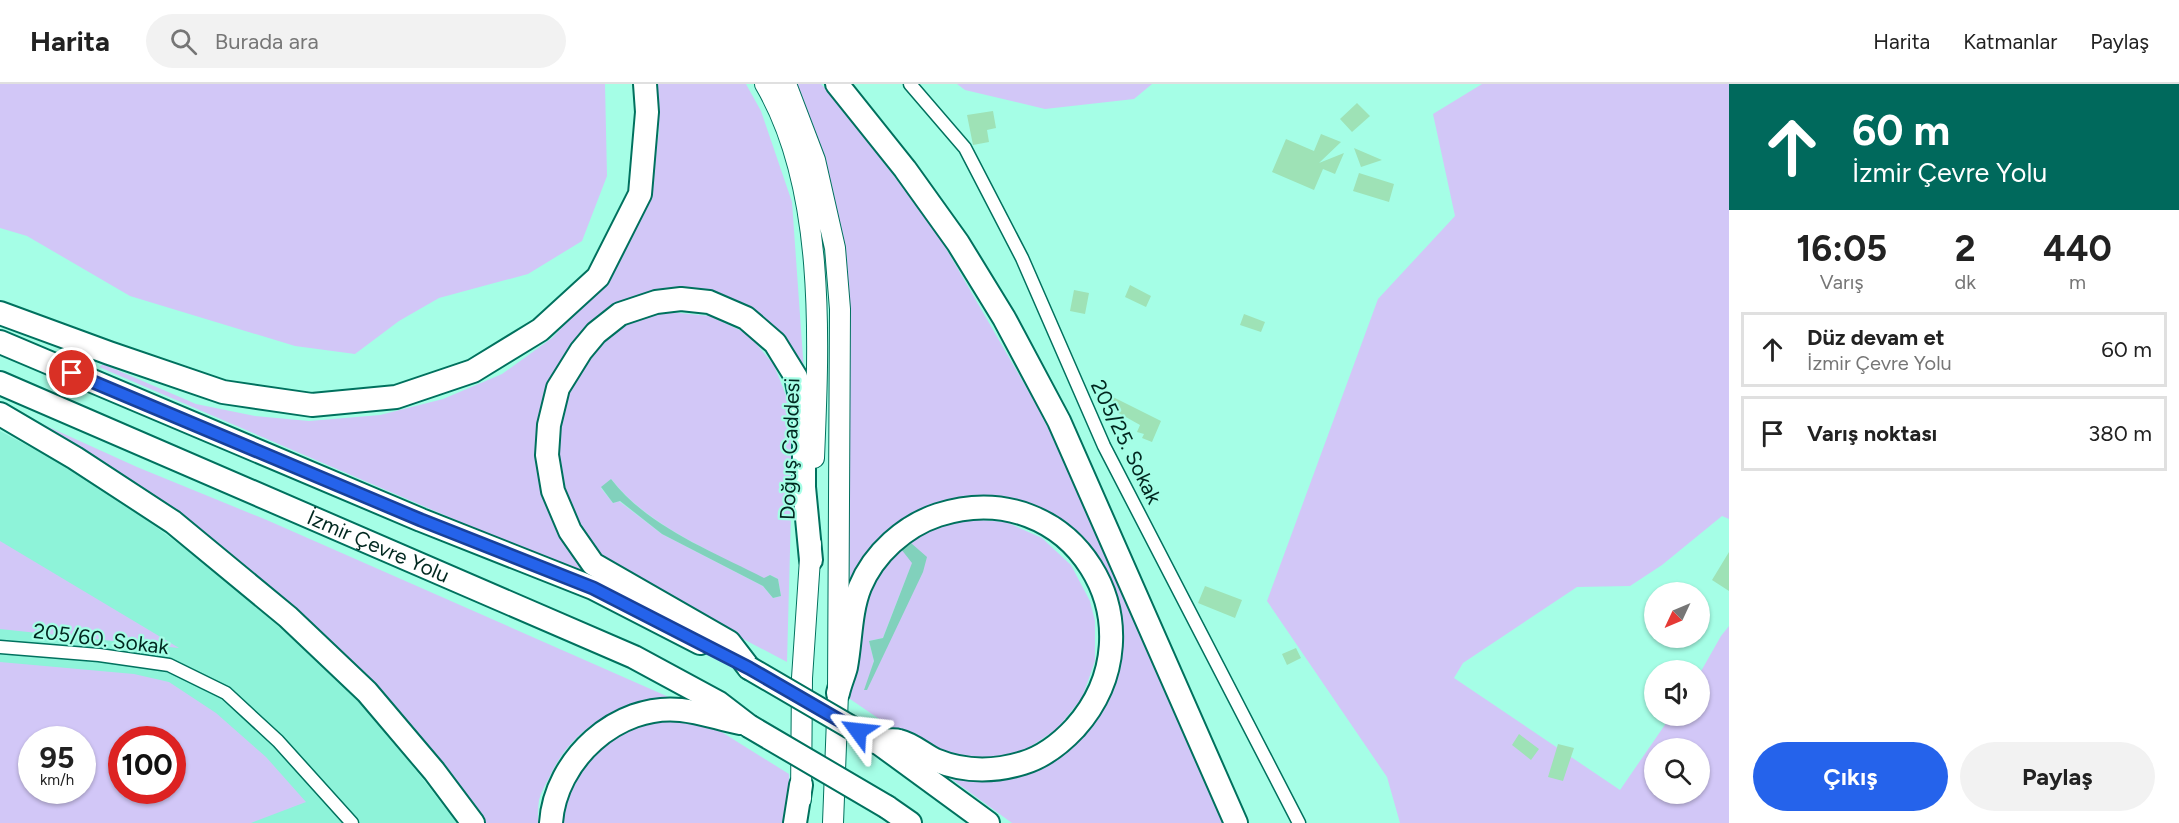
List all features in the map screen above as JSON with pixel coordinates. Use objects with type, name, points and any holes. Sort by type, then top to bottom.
[{"type":"highway","points":[[0,313],[223,392],[312,405],[396,397],[473,371],[540,330],[598,277],[640,194],[647,112],[645,84]]},
{"type":"highway","points":[[837,84],[905,169],[958,243],[1004,318],[1059,421],[1236,823]]},
{"type":"highway","points":[[749,668],[729,642],[593,564],[570,531],[553,491],[547,455],[549,425],[558,388],[581,351],[596,333],[620,314],[656,302],[681,299],[709,302],[746,318],[775,343],[796,377],[804,417],[804,487],[811,560]]},
{"type":"highway","name":"İzmir Çevre Yolu","points":[[0,342],[421,520],[593,588],[749,668],[876,742]]},
{"type":"highway","name":"İzmir Çevre Yolu","points":[[0,383],[633,657],[719,703],[749,726]]},
{"type":"highway","points":[[0,414],[75,458],[173,522],[288,617],[367,692],[434,771],[472,823]]},
{"type":"highway","points":[[838,693],[845,667],[854,608],[861,585],[877,559],[900,535],[923,520],[952,511],[976,507],[1011,509],[1037,519],[1065,537],[1088,562],[1105,594],[1112,630],[1108,666],[1099,693],[1089,712],[1064,740],[1050,751],[1026,763],[996,770],[960,769],[935,760],[898,741],[876,742]]},
{"type":"highway","points":[[552,823],[557,795],[567,771],[596,738],[612,726],[634,716],[655,711],[680,710],[749,726],[887,807],[910,823]]},
{"type":"highway","points":[[876,742],[988,823]]},
{"type":"highway","points":[[795,823],[801,785]]},
{"type":"highway","points":[[887,807],[904,823]]},
{"type":"main road","name":"Doğuş Caddesi","points":[[765,84],[791,142],[813,250],[817,333],[811,560],[802,678],[801,823]]},
{"type":"main road","points":[[786,84],[815,160],[835,248],[840,309],[838,693],[833,823]]},
{"type":"street","name":"205/25. Sokak","points":[[910,84],[965,148],[1022,258],[1104,446],[1299,823]]},
{"type":"street","name":"205/60. Sokak","points":[[0,646],[99,655],[169,665],[225,693],[278,741],[352,823]]},
{"type":"shaded area","points":[[0,84],[605,84],[607,176],[582,241],[528,274],[439,298],[399,321],[355,354],[295,346],[130,296],[27,236],[0,228]]},
{"type":"shaded area","points":[[656,84],[746,84],[761,111],[792,202],[805,386],[775,336],[680,291],[571,347],[537,454],[543,497],[566,545],[605,584],[99,367],[103,364],[196,404],[255,416],[309,421],[380,415],[443,399],[502,374],[552,338],[594,293],[647,194],[659,133]]},
{"type":"shaded area","points":[[791,84],[821,84],[936,231],[1037,406],[1057,446],[1223,823],[1012,823],[950,778],[954,774],[1056,754],[1114,644],[1063,531],[930,510],[850,592],[843,255]]},
{"type":"shaded area","points":[[957,84],[1152,84],[1134,99],[1045,109],[965,90]]},
{"type":"shaded area","points":[[1482,84],[1729,84],[1729,519],[1722,516],[1662,565],[1630,586],[1577,587],[1463,663],[1454,678],[1620,790],[1644,755],[1644,804],[1710,804],[1710,738],[1656,738],[1664,726],[1710,726],[1710,660],[1707,660],[1729,626],[1729,823],[1400,823],[1387,777],[1267,601],[1378,299],[1455,216],[1433,114]]},
{"type":"shaded area","points":[[669,312],[710,316],[748,334],[774,365],[787,398],[793,440],[787,662],[614,571],[576,528],[554,457],[555,416],[594,344],[629,322]],"holes":[[[611,479],[626,496],[662,524],[703,548],[764,579],[770,575],[778,579],[781,596],[773,598],[763,586],[662,534],[619,501],[613,503],[601,488]]]},
{"type":"shaded area","points":[[40,423],[671,698],[632,706],[598,721],[583,732],[559,760],[545,786],[539,800],[538,823],[484,823],[436,757],[230,557]]},
{"type":"shaded area","points":[[0,431],[68,467],[141,516],[210,567],[338,678],[379,723],[457,823],[0,823]]},
{"type":"shaded area","points":[[968,519],[1006,522],[1042,538],[1071,565],[1090,601],[1095,621],[1095,661],[1082,698],[1057,729],[1024,751],[1006,757],[965,760],[910,740],[850,699],[851,675],[870,582],[895,551],[928,529]],"holes":[[[912,563],[865,690],[874,661],[869,641],[883,638]]]},
{"type":"shaded area","points":[[0,541],[179,648],[0,629]]},
{"type":"shaded area","points":[[0,662],[134,674],[169,682],[216,713],[266,757],[306,802],[251,823],[0,823]]},
{"type":"shaded area","points":[[679,715],[712,726],[789,774],[790,804],[787,823],[561,823],[568,789],[585,757],[611,733]]},
{"type":"water","points":[[611,479],[643,511],[682,536],[764,578],[770,575],[778,579],[781,596],[773,598],[763,586],[662,534],[620,501],[613,503],[601,487]]},
{"type":"water","points":[[911,543],[927,557],[923,572],[867,690],[864,690],[874,661],[869,641],[883,638],[912,563],[901,549]]},
{"type":"building","points":[[1357,103],[1370,116],[1352,132],[1340,119]]},
{"type":"building","points":[[993,111],[996,128],[987,130],[989,142],[973,145],[967,115]]},
{"type":"building","points":[[1321,134],[1341,142],[1319,163],[1344,153],[1335,174],[1323,169],[1314,190],[1272,172],[1286,139],[1314,151]]},
{"type":"building","points":[[1354,148],[1382,160],[1361,167]]},
{"type":"building","points":[[1359,173],[1394,184],[1389,202],[1353,191]]},
{"type":"building","points":[[1130,285],[1151,296],[1146,307],[1125,297]]},
{"type":"building","points":[[1074,290],[1089,293],[1085,314],[1070,311]]},
{"type":"building","points":[[1244,314],[1265,322],[1261,332],[1240,325]]},
{"type":"building","points":[[1113,397],[1161,421],[1152,442],[1142,438],[1144,434],[1137,432],[1140,425],[1108,407]]},
{"type":"building","points":[[1729,552],[1729,591],[1712,580]]},
{"type":"building","points":[[1205,586],[1242,600],[1235,618],[1198,603]]},
{"type":"building","points":[[1296,648],[1301,658],[1287,665],[1282,654]]},
{"type":"building","points":[[1519,734],[1539,749],[1531,760],[1512,745]]},
{"type":"building","points":[[1558,744],[1574,748],[1563,781],[1548,777]]},
{"type":"route","points":[[72,373],[421,520],[593,588],[749,668],[858,731]]}]
